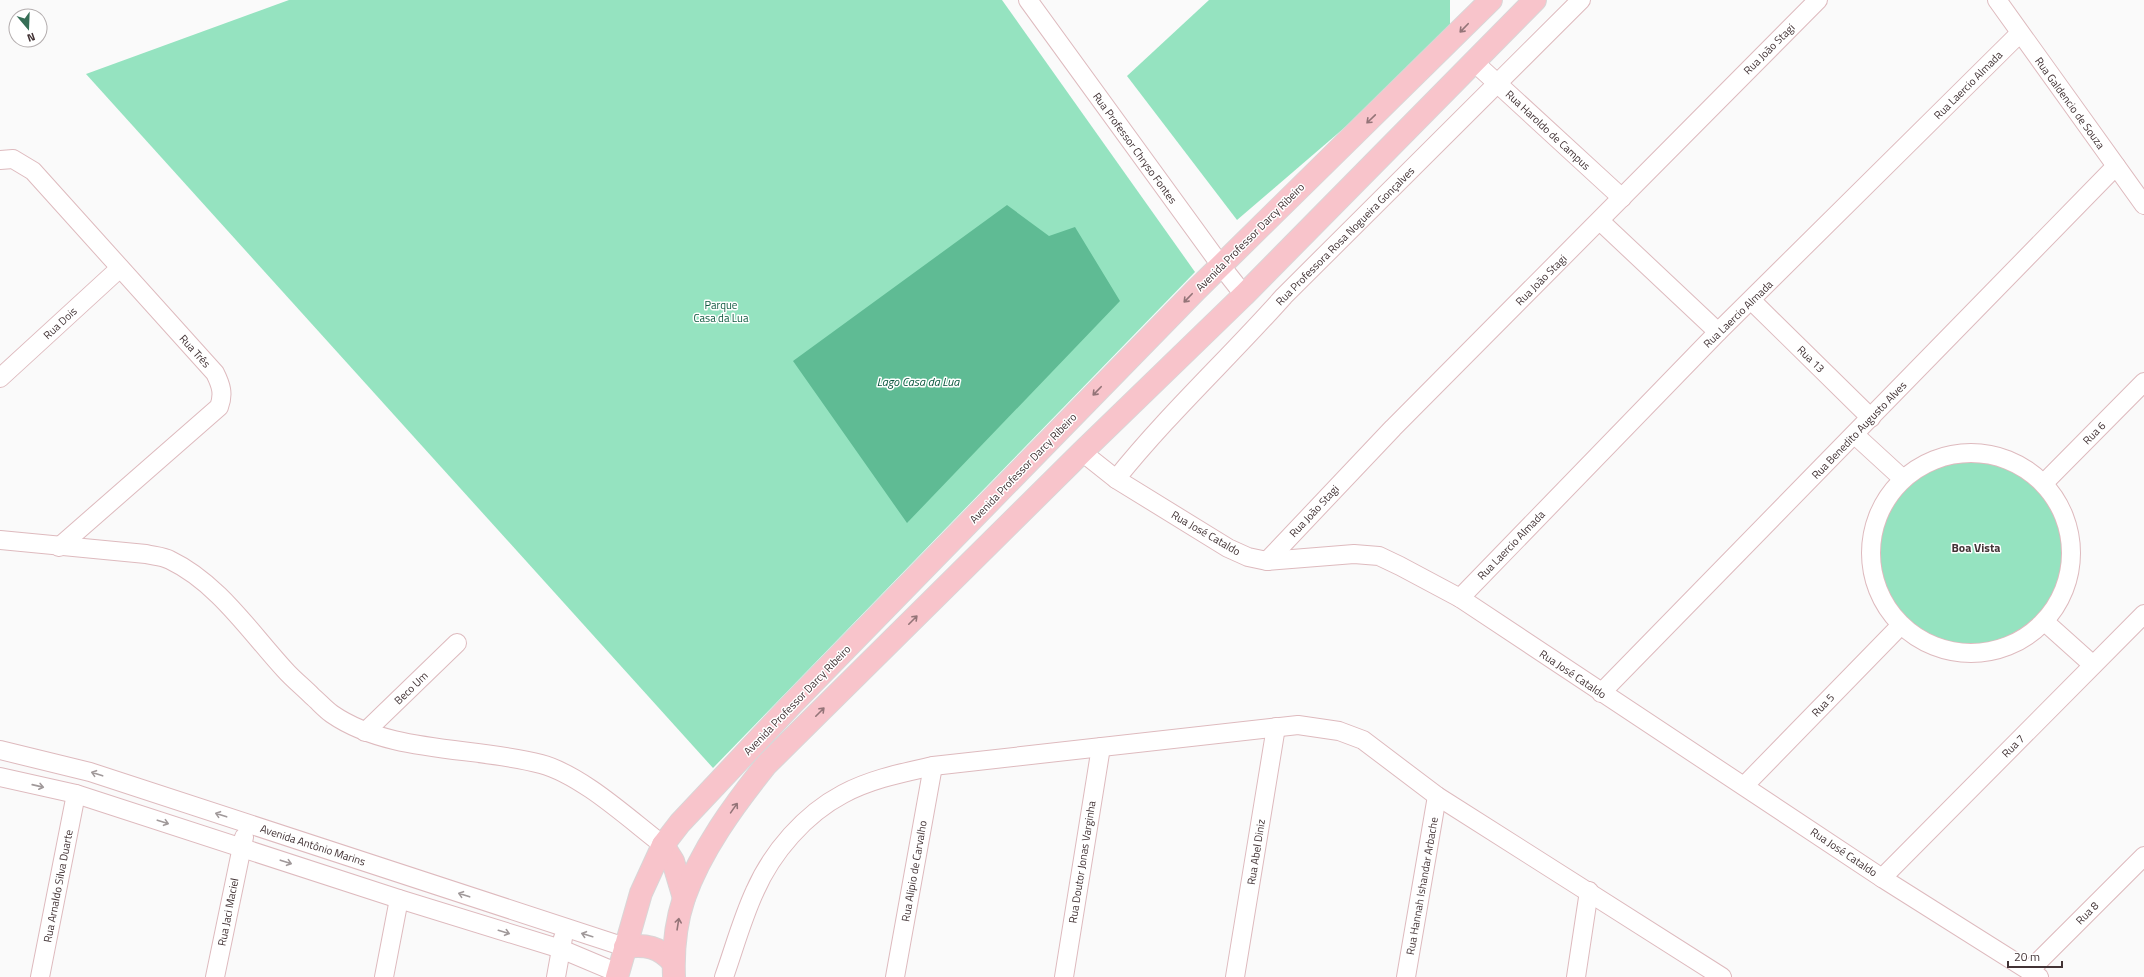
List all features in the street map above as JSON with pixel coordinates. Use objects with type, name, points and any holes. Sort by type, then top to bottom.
[{"type":"main road","name":"Avenida Professor Darcy Ribeiro","points":[[617,975],[641,892],[663,845],[698,803],[803,693],[1180,307],[1491,0]]},
{"type":"main road","name":"Avenida Professor Darcy Ribeiro","points":[[674,970],[684,898],[706,852],[729,814],[766,765],[1082,452],[1244,295],[1535,0]]},
{"type":"main road","points":[[663,845],[673,861],[684,898]]},
{"type":"main road","points":[[625,947],[644,945],[656,948],[664,952],[674,970]]},
{"type":"street","name":"Rua Professor Chryso Fontes","points":[[1028,0],[1222,267],[1244,295]]},
{"type":"street","name":"Rua Professora Rosa Nogueira Gonçalves","points":[[1116,479],[1147,440],[1284,296],[1581,0]]},
{"type":"street","name":"Rua João Stagi","points":[[1267,561],[1393,428],[1818,0]]},
{"type":"street","name":"Rua Galdencio de Souza","points":[[1997,0],[2144,205]]},
{"type":"street","name":"Rua Laercio Almada","points":[[1460,598],[1718,332],[1752,301],[2020,33]]},
{"type":"street","name":"Rua Haroldo de Campus","points":[[1474,62],[1622,198]]},
{"type":"street","name":"Rua Três","points":[[0,160],[14,158],[33,171],[215,373],[222,386],[223,398],[219,407],[211,415],[59,547]]},
{"type":"street","name":"Rua Benedito Augusto Alves","points":[[1601,693],[1855,435],[2116,166]]},
{"type":"street","points":[[1600,221],[1718,332]]},
{"type":"street","name":"Rua Dois","points":[[0,378],[120,268]]},
{"type":"street","name":"Rua 13","points":[[1752,301],[1871,418]]},
{"type":"street","name":"Rua 6","points":[[2044,483],[2144,382]]},
{"type":"street","points":[[1855,435],[1903,479]]},
{"type":"street","name":"Rua José Cataldo","points":[[1082,452],[1116,479],[1228,548],[1248,557],[1267,561],[1354,554],[1379,556],[1460,598],[1601,693],[1745,785],[1882,878],[2034,974]]},
{"type":"street","points":[[1959,453],[1990,454],[2020,464],[2044,483],[2062,508],[2071,537],[2072,560],[2072,567],[2062,596],[2045,622],[2024,638],[2006,646],[1974,653],[1947,650],[1923,641],[1901,625],[1884,604],[1874,579],[1870,552],[1877,519],[1886,500],[1903,479],[1929,461],[1959,453]]},
{"type":"street","points":[[0,540],[59,547],[146,554],[169,559],[191,572],[222,598],[286,672],[332,714],[365,732],[411,743],[494,753],[542,764],[565,773],[587,787],[663,845]]},
{"type":"street","name":"Rua 7","points":[[1882,878],[2144,614]]},
{"type":"street","points":[[2045,622],[2093,665]]},
{"type":"street","name":"Rua 5","points":[[1745,785],[1901,625]]},
{"type":"street","name":"Beco Um","points":[[365,732],[457,643]]},
{"type":"street","points":[[724,977],[755,891],[782,845],[814,814],[842,794],[880,779],[933,766],[1298,725],[1339,730],[1362,740],[1437,796],[1589,891],[1722,977]]},
{"type":"street","name":"Rua Abel Diniz","points":[[1235,977],[1276,727]]},
{"type":"street","name":"Rua Doutor Jonas Varginha","points":[[1064,977],[1101,747]]},
{"type":"street","name":"Avenida Antônio Marins","points":[[0,750],[90,772],[565,929],[625,947]]},
{"type":"street","name":"Rua Alipio de Carvalho","points":[[895,977],[933,766]]},
{"type":"street","points":[[0,777],[76,794],[399,899],[561,949],[617,975]]},
{"type":"street","name":"Rua Arnaldo Silva Duarte","points":[[40,977],[76,794]]},
{"type":"street","name":"Rua Hannah Ishandar Arbache","points":[[1406,977],[1437,796]]},
{"type":"street","name":"Rua Jaci Maciel","points":[[215,977],[241,847],[248,824]]},
{"type":"street","name":"Rua 8","points":[[2034,974],[2144,856]]},
{"type":"street","points":[[1576,977],[1589,891]]},
{"type":"street","points":[[384,977],[399,899]]},
{"type":"street","points":[[556,977],[565,929]]},
{"type":"green space","name":"Parque Casa da Lua","points":[[289,0],[1002,0],[1195,272],[713,768],[86,74]]},
{"type":"green space","points":[[1209,0],[1450,0],[1450,37],[1237,220],[1127,76]]},
{"type":"green space","points":[[1981,461],[1990,462],[2016,472],[2031,482],[2043,494],[2053,509],[2060,526],[2063,535],[2063,571],[2053,597],[2043,612],[2031,624],[2016,634],[1990,644],[1963,645],[1954,644],[1928,634],[1913,624],[1901,612],[1891,597],[1881,571],[1880,544],[1881,535],[1891,509],[1901,494],[1913,482],[1928,472],[1954,462]]},
{"type":"water","name":"Lago Casa da Lua","points":[[1007,205],[1049,236],[1075,227],[1120,301],[907,523],[793,361]]},
{"type":"district","name":"Boa Vista","points":[[1976,547]]}]
